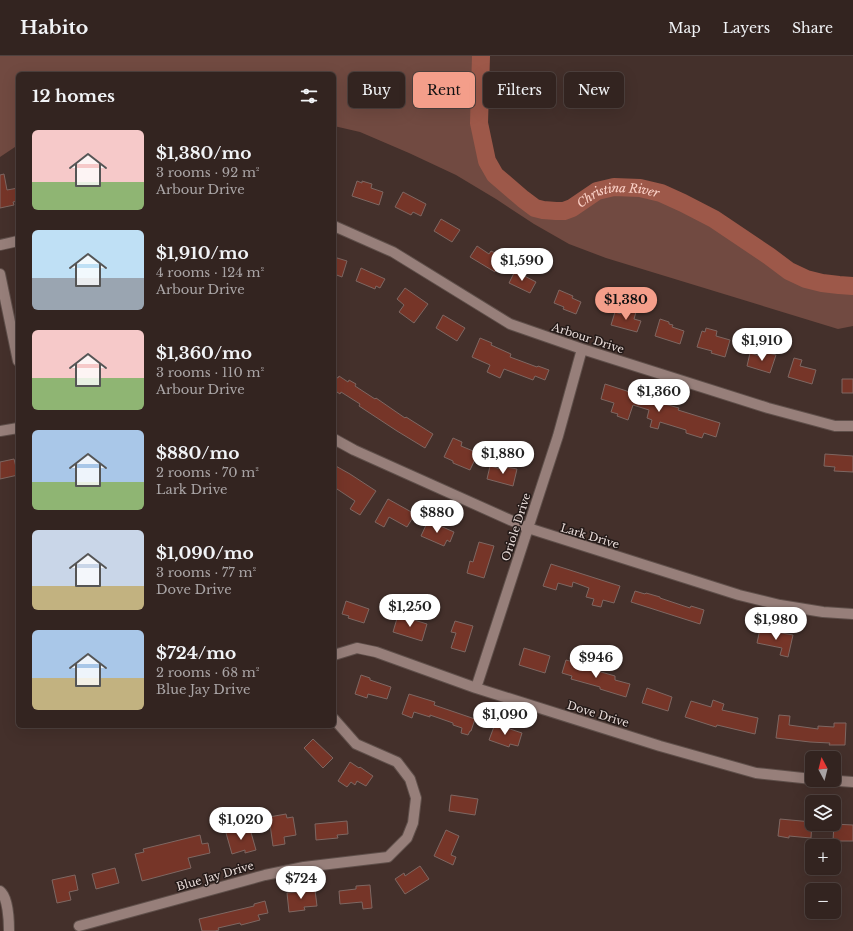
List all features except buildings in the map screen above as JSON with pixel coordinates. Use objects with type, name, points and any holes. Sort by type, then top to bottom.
[{"type":"street","name":"Arbour Drive","points":[[336,227],[393,252],[510,324],[582,349],[768,408],[835,426],[853,426]]},
{"type":"street","points":[[0,245],[16,241]]},
{"type":"street","points":[[0,274],[16,351]]},
{"type":"street","name":"Oriole Drive","points":[[476,688],[558,436],[582,349]]},
{"type":"street","points":[[0,431],[16,428]]},
{"type":"street","name":"Lark Drive","points":[[336,440],[354,450],[528,528],[739,595],[780,605],[823,612],[853,614]]},
{"type":"street","name":"Dove Drive","points":[[336,654],[357,648],[376,652],[476,688],[660,746],[748,771],[805,778]]},
{"type":"street","name":"Blue Jay Drive","points":[[79,926],[265,875],[304,867],[388,857],[407,838],[413,823],[416,798],[410,779],[397,762],[356,744],[336,721]]},
{"type":"street","points":[[841,781],[853,782]]},
{"type":"street","points":[[0,891],[3,893],[9,915],[9,931]]},
{"type":"shaded area","points":[[0,56],[481,56],[479,123],[487,161],[495,175],[535,208],[564,211],[572,208],[597,191],[614,187],[640,188],[661,193],[714,219],[789,271],[806,279],[822,283],[853,286],[853,326],[838,329],[606,258],[569,244],[456,175],[360,132],[336,126],[336,72],[16,72],[16,146],[0,157]]},
{"type":"waterway","name":"Christina River","points":[[481,56],[479,123],[487,161],[495,175],[535,208],[564,211],[572,208],[597,191],[614,187],[640,188],[661,193],[714,219],[789,271],[806,279],[822,283],[853,286]]}]
